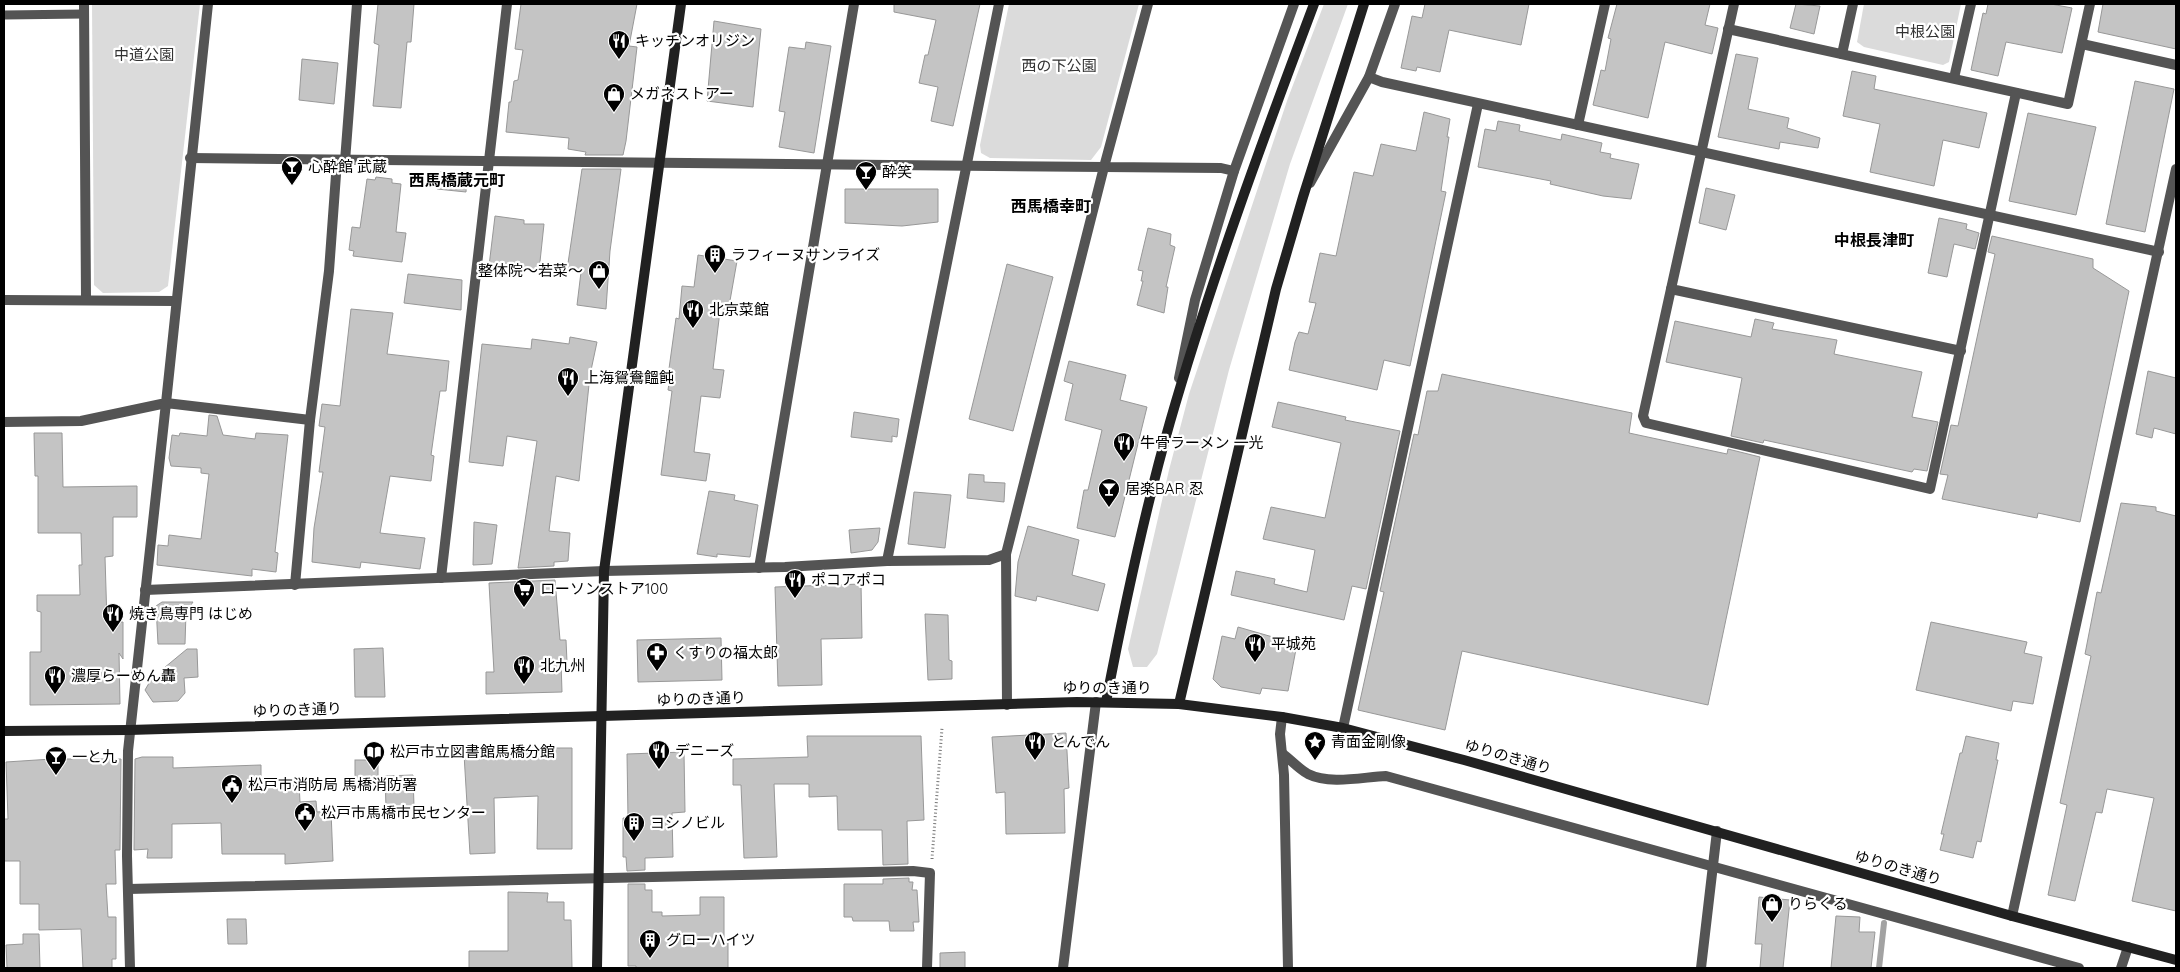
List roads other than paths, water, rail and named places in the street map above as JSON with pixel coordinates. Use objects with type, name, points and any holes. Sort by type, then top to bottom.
[{"type":"street","points":[[130,968],[128,889],[129,730],[208,4]]},
{"type":"street","points":[[295,585],[310,420],[329,270],[357,4]]},
{"type":"street","points":[[441,578],[491,161],[507,4]]},
{"type":"street","points":[[597,968],[604,572],[681,4]]},
{"type":"street","points":[[759,568],[854,4]]},
{"type":"street","points":[[887,561],[999,4]]},
{"type":"street","points":[[1007,705],[1006,554],[1104,167],[1148,4]]},
{"type":"street","points":[[1063,968],[1101,702],[1118,643],[1170,422],[1195,300],[1234,170],[1294,4]]},
{"type":"street","points":[[1170,422],[1222,258],[1314,4]]},
{"type":"street","points":[[1179,704],[1276,289],[1302,197],[1364,4]]},
{"type":"street","points":[[1302,197],[1369,77],[1395,4]]},
{"type":"street","points":[[1578,125],[1605,4]]},
{"type":"street","points":[[1734,4],[1643,416],[1646,423],[1930,489],[1991,216],[2016,93]]},
{"type":"street","points":[[1842,54],[1853,4]]},
{"type":"street","points":[[1954,78],[1971,4]]},
{"type":"street","points":[[1728,29],[2068,104],[2090,4]]},
{"type":"street","points":[[84,9],[86,299]]},
{"type":"street","points":[[2082,44],[2176,65]]},
{"type":"street","points":[[1369,77],[1382,82],[1478,104],[2159,252]]},
{"type":"street","points":[[1343,728],[1478,104]]},
{"type":"street","points":[[190,158],[341,161],[1221,168],[1234,170]]},
{"type":"street","points":[[2012,916],[2176,169]]},
{"type":"street","points":[[1671,288],[1961,351]]},
{"type":"street","points":[[4,300],[176,301]]},
{"type":"street","points":[[4,422],[81,421],[166,402],[310,420]]},
{"type":"street","points":[[145,590],[604,572],[759,568],[887,561],[989,560],[1006,554]]},
{"type":"street","name":"ゆりのき通り","points":[[4,731],[129,730],[1101,702],[1179,704],[1343,728],[1717,831],[2012,916],[2176,960]]},
{"type":"street","points":[[1282,718],[1280,734],[1283,754],[1288,968]]},
{"type":"street","points":[[1283,754],[1308,774],[1341,779],[1386,776],[2079,968]]},
{"type":"street","points":[[1701,968],[1717,831]]},
{"type":"street","points":[[128,889],[599,877],[723,877],[913,871],[930,873],[927,968]]},
{"type":"street","points":[[2121,968],[2128,946]]},
{"type":"lane","points":[[4,15],[84,9]]},
{"type":"waterway","points":[[1879,968],[1884,923]]},
{"type":"place","name":"キッチンオリジン","points":[[619,60]]},
{"type":"place","name":"メガネストアー","points":[[614,113]]},
{"type":"place","name":"心酔館 武蔵","points":[[292,186]]},
{"type":"place","name":"酔笑","points":[[866,191]]},
{"type":"place","name":"ラフィーヌサンライズ","points":[[715,274]]},
{"type":"place","name":"整体院〜若菜〜","points":[[599,290]]},
{"type":"place","name":"北京菜館","points":[[693,329]]},
{"type":"place","name":"上海鴛鴦饂飩","points":[[568,397]]},
{"type":"place","name":"牛骨ラーメン 一光","points":[[1124,462]]},
{"type":"place","name":"居楽BAR 忍","points":[[1109,508]]},
{"type":"place","name":"ポコアポコ","points":[[795,599]]},
{"type":"place","name":"ローソンストア100","points":[[524,608]]},
{"type":"place","name":"焼き鳥専門 はじめ","points":[[113,633]]},
{"type":"place","name":"平城苑","points":[[1255,663]]},
{"type":"place","name":"くすりの福太郎","points":[[657,672]]},
{"type":"place","name":"北九州","points":[[524,685]]},
{"type":"place","name":"濃厚らーめん轟","points":[[55,695]]},
{"type":"place","name":"とんでん","points":[[1035,761]]},
{"type":"place","name":"青面金剛像","points":[[1315,761]]},
{"type":"place","name":"デニーズ","points":[[659,770]]},
{"type":"place","name":"松戸市立図書館馬橋分館","points":[[374,771]]},
{"type":"place","name":"一と九","points":[[56,776]]},
{"type":"place","name":"松戸市消防局 馬橋消防署","points":[[232,804]]},
{"type":"place","name":"松戸市馬橋市民センター","points":[[305,832]]},
{"type":"place","name":"ヨシノビル","points":[[634,842]]},
{"type":"place","name":"りらくる","points":[[1772,923]]},
{"type":"place","name":"グローハイツ","points":[[650,959]]},
{"type":"district","name":"西馬橋蔵元町","points":[[457,180]]},
{"type":"district","name":"西馬橋幸町","points":[[1051,206]]},
{"type":"district","name":"中根長津町","points":[[1874,240]]},
{"type":"park label","name":"中根公園","points":[[1925,32]]},
{"type":"park label","name":"中道公園","points":[[144,55]]},
{"type":"park label","name":"西の下公園","points":[[1059,66]]}]
